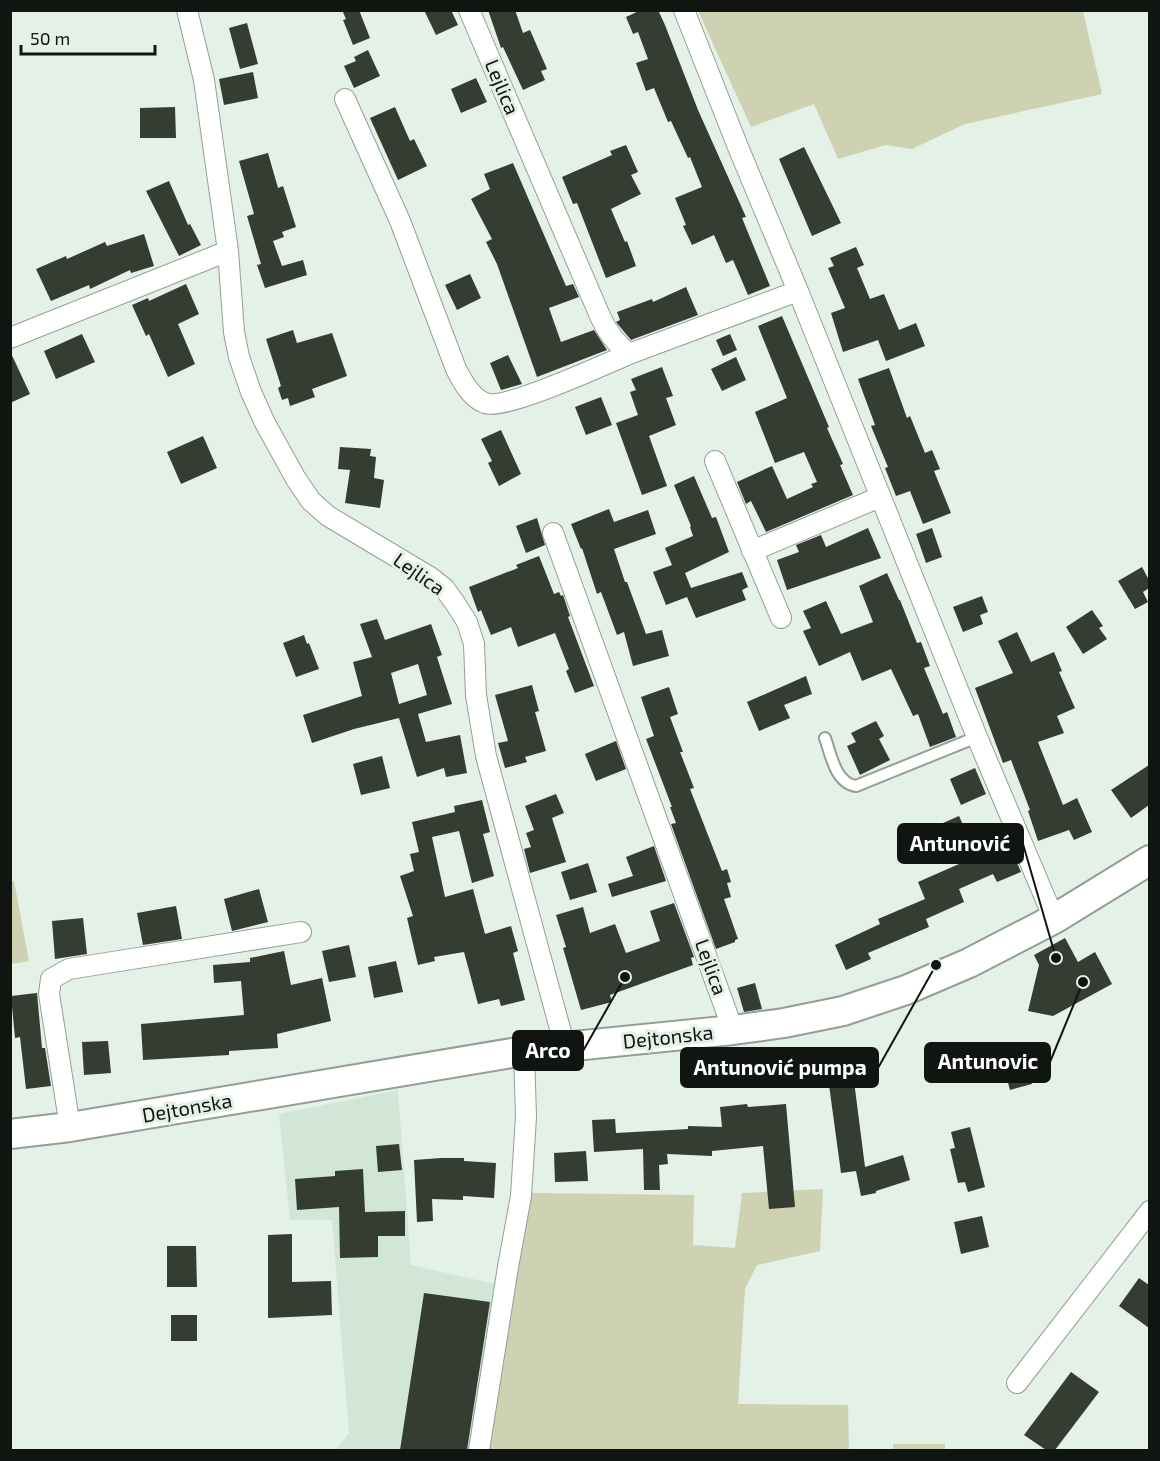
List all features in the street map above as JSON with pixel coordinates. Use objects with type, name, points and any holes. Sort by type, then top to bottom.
[{"type":"main road","name":"Dejtonska","points":[[10,1134],[70,1127],[524,1051],[733,1030],[843,1011],[906,990],[969,963],[1146,870]]},
{"type":"street","name":"Lejlica","points":[[187,10],[204,80],[228,251],[234,332],[239,357],[251,392],[265,423],[303,491],[328,516],[430,577],[444,588],[467,622],[474,644],[476,695],[486,756],[565,1047]]},
{"type":"street","name":"Lejlica","points":[[469,10],[607,332],[616,344],[629,354]]},
{"type":"street","points":[[684,10],[977,737],[1054,920]]},
{"type":"street","points":[[345,99],[399,221],[456,369],[464,384],[478,400],[488,405],[528,396],[629,354],[798,291]]},
{"type":"street","points":[[10,338],[228,251]]},
{"type":"street","points":[[715,461],[780,618]]},
{"type":"street","points":[[752,551],[880,497]]},
{"type":"street","name":"Lejlica","points":[[553,533],[733,1030]]},
{"type":"street","points":[[70,1127],[49,994],[51,979],[69,969],[301,932]]},
{"type":"street","points":[[480,1450],[521,1196],[526,1117],[524,1051]]},
{"type":"street","points":[[1017,1383],[1149,1211]]},
{"type":"lane","points":[[825,738],[836,771],[846,782],[856,786],[977,737]]},
{"type":"shaded area","points":[[698,11],[1083,11],[1102,94],[965,124],[912,149],[886,145],[838,159],[814,104],[751,127]]},
{"type":"shaded area","points":[[11,881],[14,881],[29,961],[11,964]]},
{"type":"shaded area","points":[[398,1090],[411,1265],[504,1286],[475,1450],[336,1450],[349,1433],[332,1220],[290,1220],[279,1114]]},
{"type":"shaded area","points":[[823,1189],[820,1251],[757,1265],[745,1289],[738,1404],[848,1405],[849,1450],[488,1450],[529,1193],[694,1195],[693,1245],[735,1248],[742,1193]]},
{"type":"shaded area","points":[[893,1444],[945,1444],[945,1450],[893,1450]]},
{"type":"building","points":[[342,10],[359,10],[370,38],[353,45],[343,20],[346,19]]},
{"type":"building","points":[[424,10],[451,10],[458,25],[436,35]]},
{"type":"building","points":[[488,10],[515,10],[523,33],[530,30],[547,69],[541,71],[545,80],[523,90],[503,47],[501,48]]},
{"type":"building","points":[[641,10],[658,10],[698,110],[746,217],[742,218],[770,286],[748,295],[733,260],[726,263],[714,235],[692,245],[683,226],[686,225],[675,198],[702,187],[690,157],[688,158],[671,121],[668,122],[654,88],[646,91],[636,63],[648,59],[638,32],[633,34],[626,17]]},
{"type":"building","points":[[247,23],[258,64],[240,69],[229,28]]},
{"type":"building","points":[[368,50],[380,76],[354,88],[344,66],[356,61],[354,57]]},
{"type":"building","points":[[253,72],[258,98],[224,105],[219,79]]},
{"type":"building","points":[[476,78],[487,102],[461,113],[451,89]]},
{"type":"building","points":[[175,107],[176,138],[140,138],[140,108]]},
{"type":"building","points":[[395,107],[410,141],[414,139],[427,166],[398,180],[370,118]]},
{"type":"building","points":[[626,145],[638,172],[631,175],[641,194],[611,209],[636,266],[606,278],[577,203],[573,204],[562,177],[612,155],[610,151]]},
{"type":"building","points":[[804,147],[841,223],[812,236],[779,159]]},
{"type":"building","points":[[268,153],[278,188],[283,186],[296,227],[282,232],[284,237],[273,241],[282,266],[303,260],[307,275],[265,288],[257,265],[261,264],[247,216],[254,214],[239,161]]},
{"type":"building","points":[[513,163],[566,286],[573,284],[579,297],[549,308],[561,342],[594,330],[607,350],[537,377],[497,264],[486,242],[492,239],[471,199],[490,189],[484,174]]},
{"type":"building","points":[[169,181],[188,225],[190,224],[201,245],[179,256],[146,191]]},
{"type":"building","points":[[144,234],[154,266],[131,273],[130,270],[90,289],[89,285],[51,301],[36,269],[66,256],[67,259],[105,242],[107,246]]},
{"type":"building","points":[[856,247],[864,265],[857,268],[870,299],[884,294],[899,330],[916,323],[925,346],[886,361],[878,340],[843,352],[831,313],[845,308],[828,268],[834,266],[830,258]]},
{"type":"building","points":[[470,274],[481,298],[457,310],[445,285]]},
{"type":"building","points":[[186,284],[199,314],[178,324],[195,364],[168,377],[149,334],[146,336],[132,305],[148,298],[149,301]]},
{"type":"building","points":[[686,287],[698,315],[631,340],[616,322],[620,320],[617,312],[652,299],[653,302]]},
{"type":"building","points":[[782,316],[829,427],[827,428],[843,464],[840,465],[853,495],[766,532],[751,501],[746,504],[737,482],[772,466],[787,499],[813,487],[811,484],[817,482],[804,452],[775,463],[755,412],[787,398],[758,326]]},
{"type":"building","points":[[293,330],[297,343],[332,333],[347,376],[312,389],[315,397],[290,406],[288,398],[282,400],[278,388],[281,386],[266,339]]},
{"type":"building","points":[[82,334],[95,362],[56,379],[44,351]]},
{"type":"building","points":[[730,334],[737,350],[723,356],[716,340]]},
{"type":"building","points":[[10,351],[30,394],[10,403]]},
{"type":"building","points":[[508,355],[522,384],[501,390],[490,363]]},
{"type":"building","points":[[736,357],[746,380],[722,391],[711,369]]},
{"type":"building","points":[[662,367],[673,396],[666,398],[676,425],[649,436],[667,486],[642,495],[616,423],[638,415],[630,392],[636,390],[631,379]]},
{"type":"building","points":[[889,368],[907,418],[910,416],[925,453],[932,450],[940,469],[934,471],[951,513],[923,524],[910,491],[896,496],[885,468],[888,467],[871,426],[875,425],[858,379]]},
{"type":"building","points":[[601,397],[612,425],[586,435],[575,407]]},
{"type":"building","points":[[501,430],[521,474],[499,486],[488,463],[492,461],[481,439]]},
{"type":"building","points":[[203,436],[217,468],[181,484],[167,452]]},
{"type":"building","points":[[340,447],[371,449],[370,456],[376,457],[374,478],[384,480],[380,508],[345,503],[350,470],[338,469]]},
{"type":"building","points":[[694,476],[712,518],[716,517],[729,552],[685,573],[691,588],[742,572],[748,587],[742,590],[746,600],[696,618],[687,597],[666,605],[653,572],[672,565],[665,548],[693,536],[674,485]]},
{"type":"building","points":[[609,509],[614,522],[648,510],[656,534],[614,549],[646,634],[662,630],[669,656],[633,666],[624,632],[617,635],[601,592],[597,594],[582,548],[571,524]]},
{"type":"building","points":[[537,518],[545,545],[526,553],[516,526]]},
{"type":"building","points":[[868,528],[881,558],[787,590],[777,560],[799,552],[796,545],[821,535],[826,547]]},
{"type":"building","points":[[932,528],[942,557],[926,563],[916,534]]},
{"type":"building","points":[[539,556],[554,594],[559,592],[561,596],[563,595],[570,616],[568,617],[594,686],[575,693],[566,671],[569,669],[555,633],[518,647],[511,627],[491,635],[481,610],[478,612],[469,587],[518,568],[516,565]]},
{"type":"building","points":[[1142,567],[1149,580],[1149,588],[1143,592],[1148,602],[1135,609],[1118,581]]},
{"type":"building","points":[[887,573],[917,643],[921,642],[930,666],[924,668],[943,714],[947,712],[956,737],[930,747],[918,714],[913,716],[891,669],[862,681],[850,652],[819,666],[803,631],[811,628],[803,611],[826,601],[841,634],[873,622],[859,586]]},
{"type":"building","points":[[982,596],[988,612],[980,615],[983,624],[963,632],[953,607]]},
{"type":"building","points":[[1092,610],[1103,626],[1099,628],[1107,639],[1083,654],[1066,627]]},
{"type":"building","points":[[377,619],[385,640],[431,624],[442,655],[437,657],[452,704],[418,714],[426,742],[460,735],[467,773],[446,777],[444,768],[417,777],[399,718],[354,729],[312,743],[303,715],[362,696],[353,662],[372,657],[360,624]],"holes":[[[418,664],[427,695],[399,704],[391,673]]]},
{"type":"building","points":[[1017,632],[1031,662],[1054,652],[1062,671],[1059,672],[1075,708],[1057,716],[1064,733],[1038,742],[1063,805],[1077,798],[1092,832],[1074,840],[1069,830],[1038,841],[1028,811],[1030,810],[1011,760],[1003,763],[975,688],[1013,673],[998,641]]},
{"type":"building","points":[[304,635],[319,669],[296,677],[283,643]]},
{"type":"building","points":[[806,676],[812,694],[784,705],[790,718],[759,731],[747,702]]},
{"type":"building","points":[[532,685],[539,711],[535,712],[546,751],[525,757],[527,762],[505,768],[498,743],[508,741],[495,695]]},
{"type":"building","points":[[669,687],[678,714],[670,717],[694,788],[690,789],[722,871],[727,869],[731,882],[727,883],[731,897],[724,899],[738,939],[716,949],[671,824],[676,823],[670,807],[672,807],[646,739],[654,736],[641,697]]},
{"type":"building","points":[[876,721],[884,736],[879,739],[890,760],[860,775],[847,746],[856,742],[851,733]]},
{"type":"building","points":[[616,741],[626,769],[596,781],[585,754]]},
{"type":"building","points":[[382,756],[390,788],[361,795],[353,764]]},
{"type":"building","points":[[1149,765],[1149,805],[1131,818],[1111,790]]},
{"type":"building","points":[[975,768],[986,794],[961,805],[950,779]]},
{"type":"building","points":[[556,794],[564,813],[552,818],[566,862],[530,873],[524,849],[531,847],[526,833],[534,830],[525,806]]},
{"type":"building","points":[[482,800],[490,832],[483,834],[494,876],[472,883],[459,831],[432,837],[445,897],[473,889],[485,934],[511,926],[518,951],[513,953],[525,1000],[501,1006],[499,999],[478,1004],[464,952],[434,957],[435,961],[418,965],[407,918],[413,916],[400,876],[414,871],[410,854],[419,852],[412,822],[455,812],[454,806]]},
{"type":"building","points":[[959,816],[976,853],[1007,840],[1021,872],[997,882],[993,874],[959,889],[964,902],[926,919],[929,927],[868,953],[871,959],[846,970],[835,945],[880,924],[878,919],[925,899],[918,882],[959,864],[960,860],[943,823]]},
{"type":"building","points":[[654,846],[666,881],[612,897],[608,884],[633,876],[626,857]]},
{"type":"building","points":[[588,863],[597,892],[570,900],[561,872]]},
{"type":"building","points":[[259,889],[268,922],[232,931],[224,899]]},
{"type":"building","points":[[674,903],[694,957],[691,958],[693,965],[610,995],[612,1002],[581,1010],[556,915],[583,907],[590,933],[615,924],[626,953],[660,941],[650,911]]},
{"type":"building","points":[[176,906],[182,939],[143,945],[137,913]]},
{"type":"building","points":[[83,918],[87,954],[55,959],[52,921]]},
{"type":"building","points":[[1065,938],[1078,962],[1095,952],[1112,984],[1053,1016],[1028,1011],[1039,965],[1034,955]]},
{"type":"building","points":[[349,945],[356,977],[329,982],[322,951]]},
{"type":"building","points":[[284,951],[291,985],[322,978],[331,1021],[277,1034],[278,1048],[229,1051],[229,1055],[143,1060],[141,1024],[244,1015],[241,981],[214,983],[213,965],[250,962],[250,958]]},
{"type":"building","points":[[396,961],[403,992],[374,998],[368,967]]},
{"type":"building","points":[[755,983],[762,1009],[744,1012],[737,988]]},
{"type":"building","points":[[37,993],[42,1048],[45,1048],[51,1086],[26,1089],[20,1037],[15,1038],[11,996]]},
{"type":"building","points":[[108,1041],[111,1073],[84,1075],[82,1042]]},
{"type":"building","points":[[1028,1067],[1032,1084],[1010,1090],[1005,1072]]},
{"type":"building","points":[[854,1081],[865,1167],[903,1155],[910,1180],[876,1191],[876,1193],[861,1196],[856,1171],[841,1173],[829,1085]]},
{"type":"building","points":[[747,1104],[748,1107],[786,1104],[795,1207],[769,1209],[763,1146],[712,1151],[712,1156],[667,1154],[668,1164],[659,1165],[660,1190],[644,1190],[643,1149],[594,1152],[592,1120],[615,1119],[616,1133],[688,1129],[688,1126],[722,1127],[720,1107]]},
{"type":"building","points":[[970,1127],[985,1187],[968,1192],[965,1182],[958,1183],[950,1149],[955,1148],[951,1132]]},
{"type":"building","points":[[399,1144],[402,1170],[378,1172],[376,1146]]},
{"type":"building","points":[[586,1151],[588,1181],[555,1182],[554,1153]]},
{"type":"building","points":[[464,1158],[464,1161],[496,1163],[494,1198],[463,1196],[463,1200],[432,1199],[433,1221],[417,1222],[414,1160]]},
{"type":"building","points":[[363,1169],[365,1212],[405,1211],[405,1236],[378,1236],[378,1257],[340,1258],[339,1207],[297,1210],[295,1179],[335,1176],[335,1171]]},
{"type":"building","points":[[982,1216],[989,1247],[961,1254],[954,1222]]},
{"type":"building","points":[[292,1234],[292,1282],[331,1281],[332,1315],[268,1318],[268,1235]]},
{"type":"building","points":[[167,1246],[196,1246],[197,1287],[167,1287]]},
{"type":"building","points":[[1139,1278],[1149,1285],[1149,1328],[1119,1306]]},
{"type":"building","points":[[424,1293],[490,1302],[467,1450],[400,1450]]},
{"type":"building","points":[[171,1315],[197,1315],[197,1341],[171,1341]]},
{"type":"building","points":[[1071,1372],[1099,1392],[1055,1450],[1046,1450],[1024,1435]]},
{"type":"place","name":"Antunović","points":[[1056,958]]},
{"type":"place","name":"Antunović pumpa","points":[[936,965]]},
{"type":"place","name":"Arco","points":[[625,977]]},
{"type":"place","name":"Antunovic","points":[[1083,982]]}]
